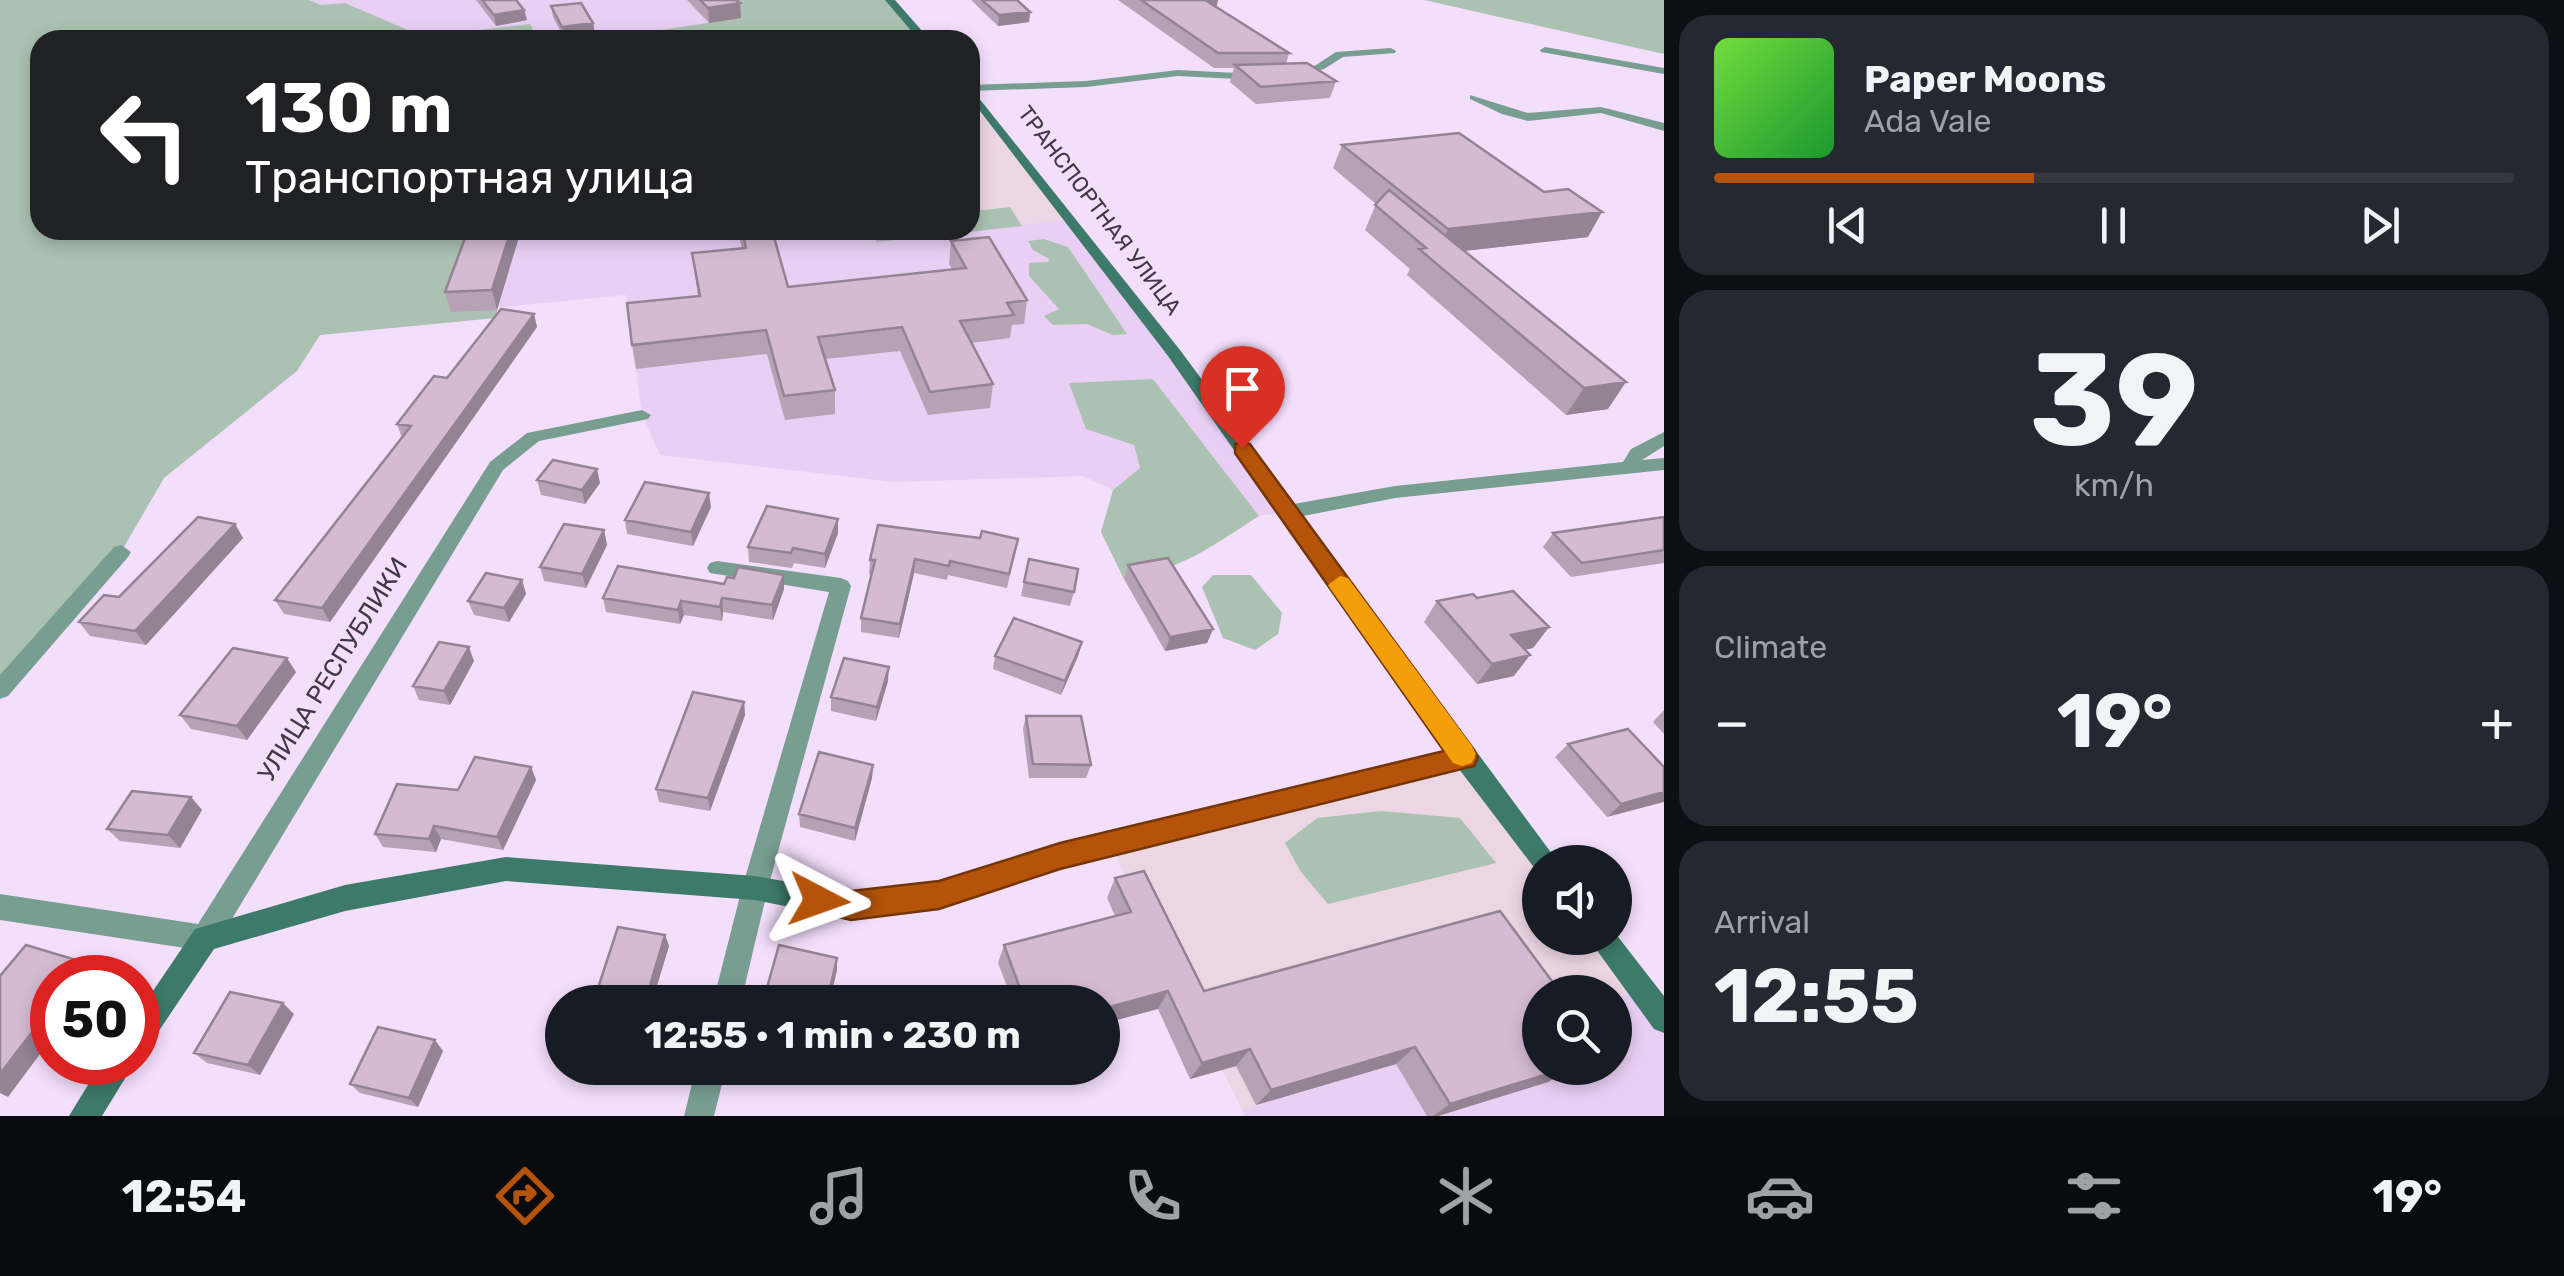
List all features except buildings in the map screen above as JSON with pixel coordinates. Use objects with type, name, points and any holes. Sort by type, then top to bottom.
[{"type":"main road","points":[[890,0],[916,30]]},
{"type":"main road","name":"ТРАНСПОРТНАЯ УЛИЦА","points":[[980,102],[1163,338],[1464,758],[1531,845]]},
{"type":"main road","points":[[205,938],[345,898],[506,869],[755,888],[851,906],[939,895],[1060,856],[1464,758]]},
{"type":"main road","name":"УЛИЦА РЕСПУБЛИКИ","points":[[160,1004],[205,938]]},
{"type":"main road","points":[[1615,955],[1664,1019]]},
{"type":"main road","points":[[84,1116],[105,1085]]},
{"type":"street","points":[[980,89],[1086,84],[1178,73],[1261,77],[1299,74],[1340,54],[1372,49],[1390,51]]},
{"type":"street","points":[[1545,50],[1664,71]]},
{"type":"street","points":[[1474,97],[1528,117],[1602,110],[1664,126]]},
{"type":"street","name":"УЛИЦА РЕСПУБЛИКИ","points":[[205,938],[496,466],[533,437],[642,415]]},
{"type":"street","points":[[1629,467],[1638,453],[1664,438]]},
{"type":"street","points":[[1288,512],[1395,492],[1664,464]]},
{"type":"street","points":[[0,690],[121,552]]},
{"type":"street","points":[[717,568],[841,586],[731,985]]},
{"type":"street","points":[[0,908],[205,938]]},
{"type":"street","points":[[699,1116],[707,1085]]},
{"type":"shaded area","points":[[309,0],[722,0],[741,18],[661,30],[533,30],[530,24],[477,30],[408,30],[345,3],[321,5]]},
{"type":"shaded area","points":[[992,115],[1072,219],[1022,226],[1010,207],[980,210],[980,116]]},
{"type":"shaded area","points":[[1072,219],[1288,512],[1259,516],[1153,379],[1086,429],[1134,445],[1140,468],[1113,490],[1083,476],[895,482],[660,455],[642,415],[626,295],[451,312],[476,240],[980,240],[980,230]]},
{"type":"shaded area","points":[[1464,758],[1532,845],[1522,845],[1522,955],[1615,955],[1630,975],[1522,975],[1522,1026],[1242,1110],[1110,844]]},
{"type":"shaded area","points":[[1632,977],[1641,989],[1632,992]]},
{"type":"shaded area","points":[[1641,989],[1664,1019],[1664,1116],[1245,1116],[1242,1110],[1522,1026],[1522,1085],[1632,1085],[1632,992]]},
{"type":"green space","points":[[0,0],[309,0],[321,5],[345,3],[408,30],[30,30],[30,240],[482,240],[497,310],[496,318],[320,335],[297,371],[164,478],[121,552],[0,690]]},
{"type":"green space","points":[[722,0],[890,0],[916,30],[660,30],[740,18]]},
{"type":"green space","points":[[1424,0],[1664,0],[1664,54]]},
{"type":"green space","points":[[530,24],[533,30],[477,30]]},
{"type":"green space","points":[[1010,207],[1022,226],[980,231],[980,210]]},
{"type":"green space","points":[[1044,239],[1068,247],[1127,334],[1113,335],[1087,324],[1053,325],[1044,316],[1059,309],[1029,276],[1029,263],[1049,259],[1033,250],[1028,241]]},
{"type":"green space","points":[[1153,379],[1259,516],[1179,563],[1124,579],[1101,532],[1113,490],[1140,468],[1134,445],[1086,429],[1069,383]]},
{"type":"green space","points":[[1213,575],[1251,575],[1282,613],[1278,634],[1255,650],[1223,638],[1202,587]]},
{"type":"green space","points":[[1381,811],[1460,818],[1496,863],[1328,904],[1301,872],[1285,843],[1317,818]]},
{"type":"slow traffic","points":[[1340,585],[1462,754]]},
{"type":"route","points":[[819,900],[851,906],[939,895],[1060,856],[1464,758],[1242,448]]}]
